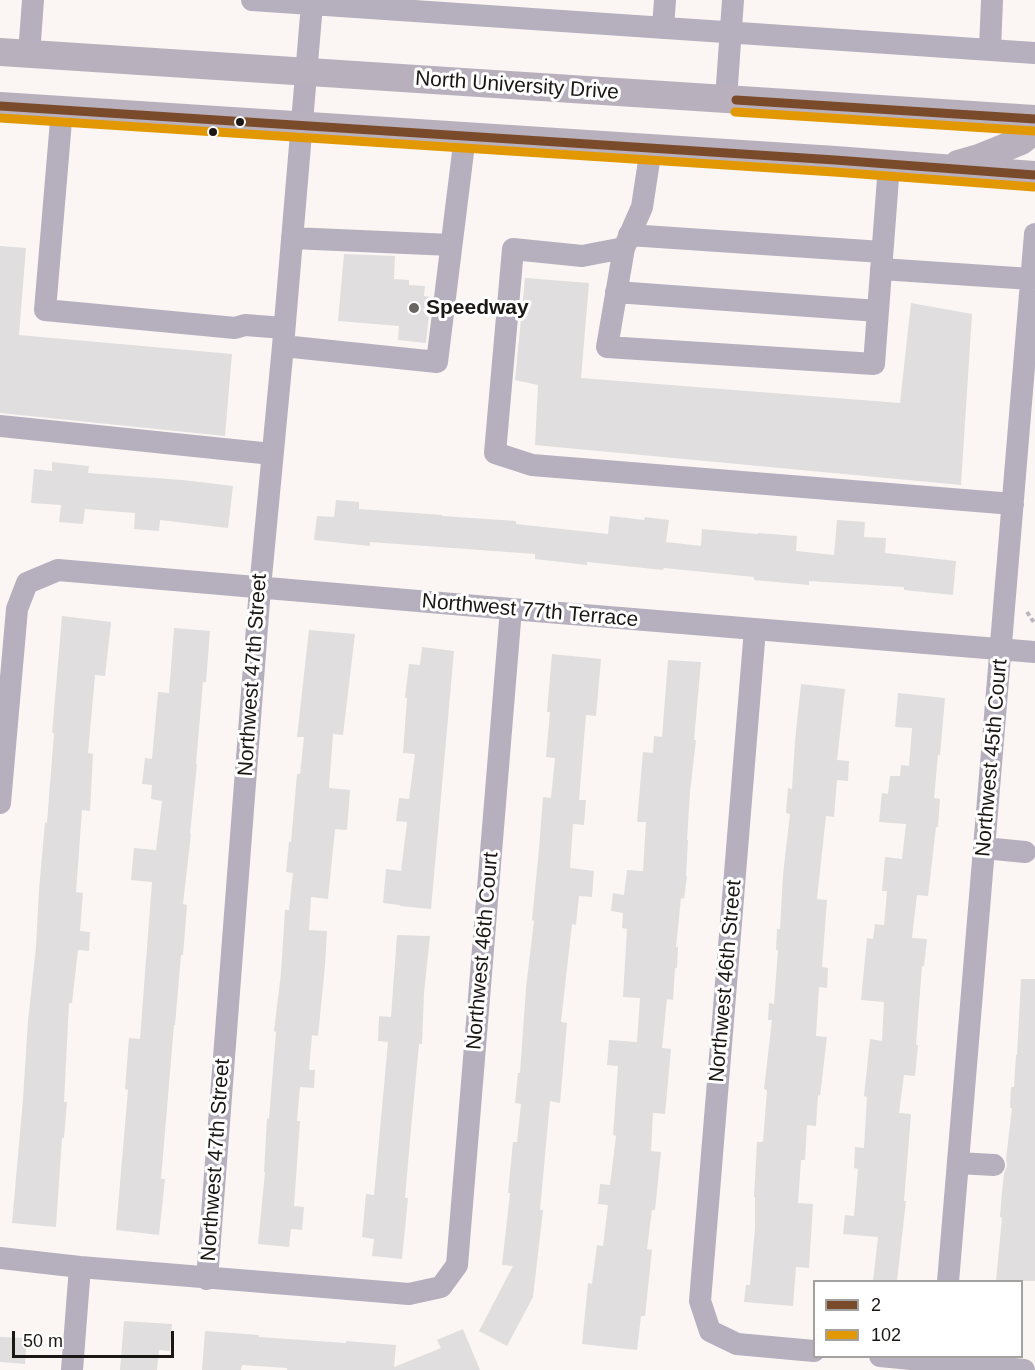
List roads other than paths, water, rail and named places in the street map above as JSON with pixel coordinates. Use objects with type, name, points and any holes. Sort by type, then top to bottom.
[{"type":"main road","name":"North University Drive","points":[[0,52],[1035,119]]},
{"type":"main road","points":[[0,105],[1035,176]]},
{"type":"main road","points":[[944,169],[1021,141],[1035,130]]},
{"type":"street","points":[[30,54],[33,0]]},
{"type":"street","points":[[252,0],[403,5],[663,27],[1035,53]]},
{"type":"street","points":[[663,27],[665,0]]},
{"type":"street","points":[[726,99],[733,0]]},
{"type":"street","points":[[990,49],[992,0]]},
{"type":"street","name":"Northwest 47th Street","points":[[207,1279],[260,588],[306,72],[326,3]]},
{"type":"street","points":[[62,110],[45,310],[235,328],[245,325],[284,337],[437,362],[465,136]]},
{"type":"street","points":[[651,148],[642,207],[626,241],[607,347],[874,364],[889,165]]},
{"type":"street","name":"Northwest 45th Court","points":[[948,1280],[1013,504],[1028,395],[1031,279],[1035,234]]},
{"type":"street","points":[[292,238],[452,245]]},
{"type":"street","points":[[1013,504],[532,465],[495,453],[513,249],[582,256],[626,241],[882,260],[1031,279]]},
{"type":"street","points":[[616,292],[878,311]]},
{"type":"street","points":[[0,426],[272,454]]},
{"type":"street","name":"Northwest 77th Terrace","points":[[0,803],[17,609],[27,583],[58,570],[1035,652]]},
{"type":"street","name":"Northwest 46th Court","points":[[207,1279],[409,1294],[441,1287],[457,1265],[511,609]]},
{"type":"street","name":"Northwest 46th Street","points":[[755,629],[700,1302],[710,1331],[737,1344],[813,1351]]},
{"type":"street","points":[[984,848],[1025,852]]},
{"type":"street","points":[[957,1163],[994,1165]]},
{"type":"street","points":[[0,1258],[207,1279]]},
{"type":"street","points":[[72,1370],[80,1267]]},
{"type":"street","points":[[921,1358],[1024,1370]]},
{"type":"place","name":"Speedway","points":[[414,308]]}]
